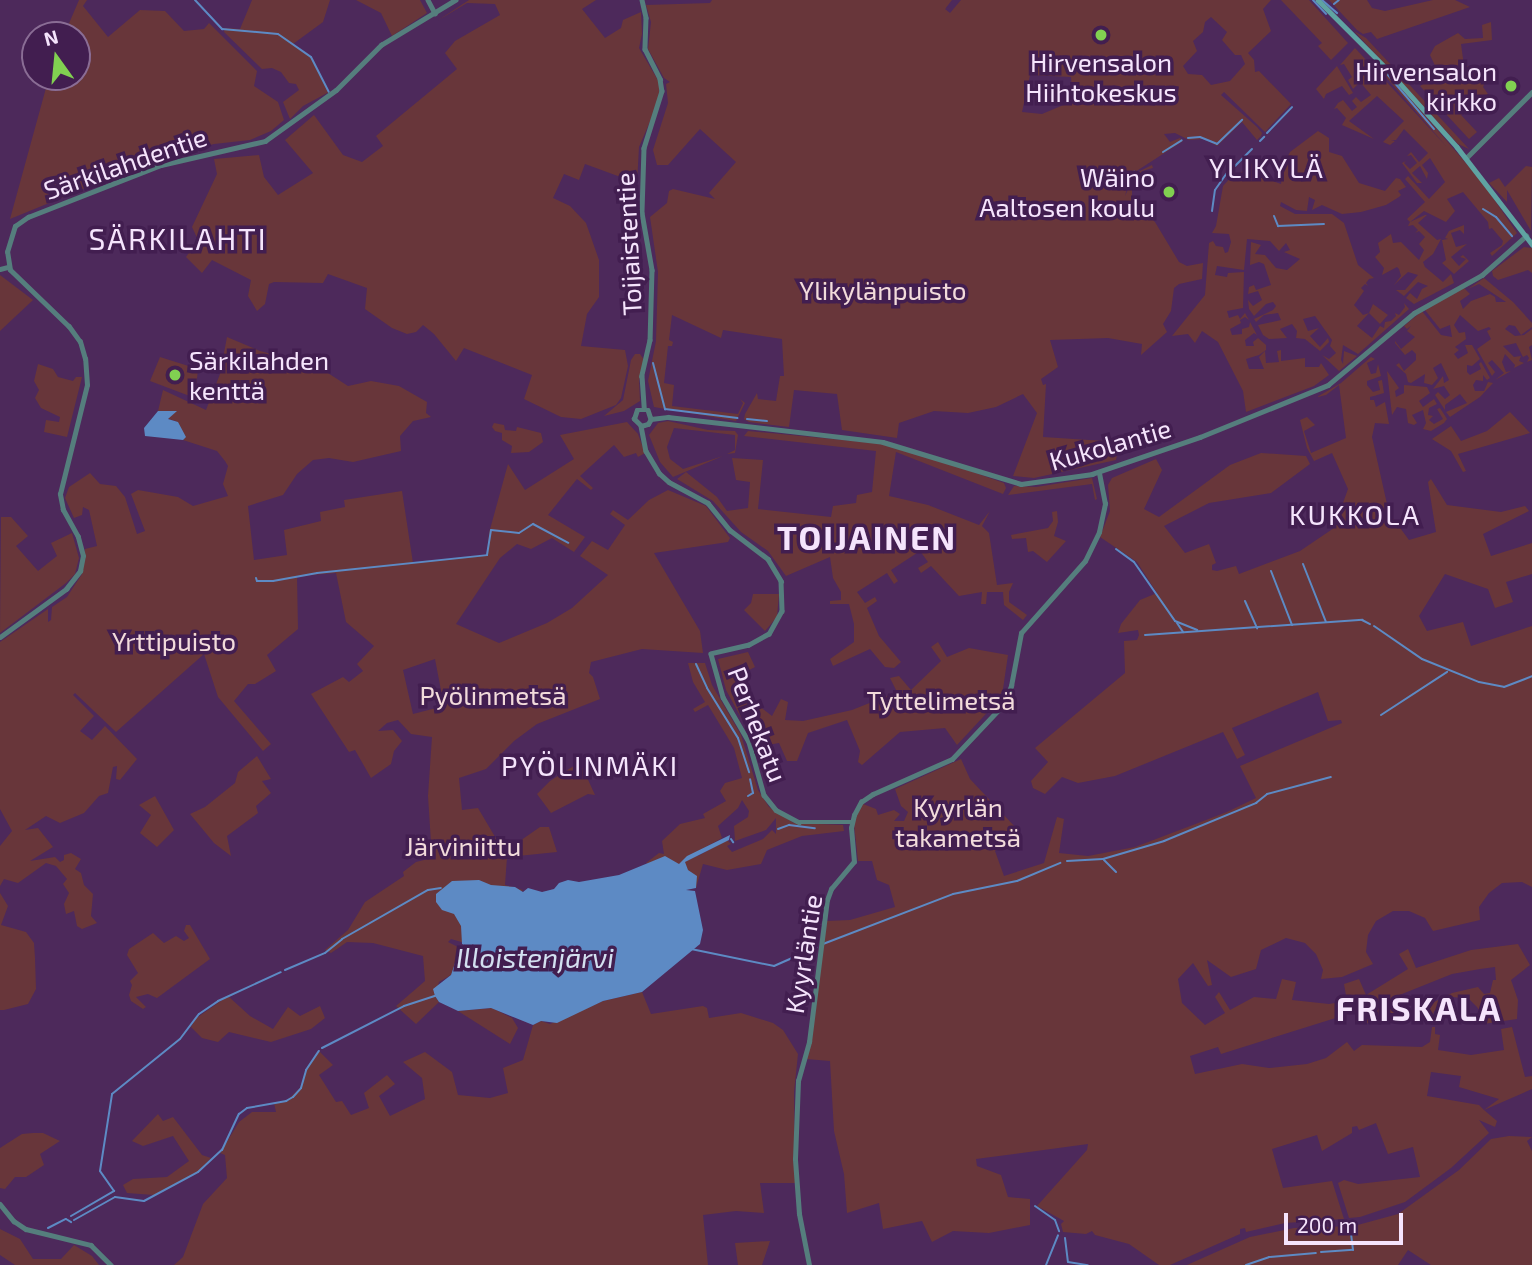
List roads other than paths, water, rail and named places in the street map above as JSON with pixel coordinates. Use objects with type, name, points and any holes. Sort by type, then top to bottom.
[{"type":"main road","points":[[1318,0],[1388,70],[1466,158],[1532,244]]},
{"type":"street","points":[[428,0],[435,13]]},
{"type":"street","name":"Särkilahdentie","points":[[8,267],[7,252],[11,232],[24,219],[161,165],[265,141],[336,90],[381,45],[455,0]]},
{"type":"street","name":"Toijaistentie","points":[[642,0],[646,18],[645,49],[658,74],[662,91],[644,148],[642,213],[652,270],[650,340],[642,376],[644,408]]},
{"type":"street","points":[[1466,158],[1532,92]]},
{"type":"street","name":"Kukolantie","points":[[651,419],[668,417],[883,442],[1021,484],[1041,484],[1099,473],[1328,385],[1414,313],[1482,275],[1525,236]]},
{"type":"street","points":[[0,270],[8,267],[16,278],[74,332],[84,354],[88,374],[60,494],[63,510],[80,542],[82,566],[76,578],[62,593],[0,637]]},
{"type":"street","points":[[644,408],[650,413],[651,419],[648,425],[641,426],[634,417],[637,410],[644,408]]},
{"type":"street","name":"Perhekatu","points":[[641,426],[646,451],[659,473],[668,482],[708,503],[730,530],[768,559],[780,581],[782,611],[769,634],[749,645],[711,654],[719,688],[746,734],[768,801],[781,814],[799,822],[852,822]]},
{"type":"street","points":[[852,822],[858,806],[870,796],[952,759],[1003,705],[1011,686],[1021,633],[1090,552],[1105,510],[1099,473]]},
{"type":"street","name":"Kyyrläntie","points":[[809,1265],[800,1225],[795,1159],[798,1088],[809,1041],[827,900],[831,889],[854,862],[852,822]]},
{"type":"street","points":[[0,1204],[14,1221],[26,1229],[91,1245],[111,1265]]},
{"type":"water","points":[[158,411],[177,411],[168,419],[178,422],[186,437],[183,440],[145,436],[144,428]]},
{"type":"water","name":"Illoistenjärvi","points":[[730,835],[729,840],[685,862],[688,870],[697,876],[696,888],[686,890],[695,891],[703,930],[700,944],[642,992],[603,1001],[557,1023],[541,1021],[533,1025],[491,1008],[458,1011],[439,1002],[435,996],[433,989],[451,975],[460,948],[464,949],[465,945],[462,944],[461,926],[454,914],[442,910],[436,902],[436,894],[452,881],[479,880],[491,885],[515,887],[523,892],[528,888],[542,892],[554,889],[559,883],[568,880],[579,882],[619,875],[665,856],[679,864],[687,856]]},
{"type":"waterway","points":[[195,0],[222,29],[278,34],[311,57],[329,92]]},
{"type":"waterway","points":[[1313,0],[1326,14]]},
{"type":"waterway","points":[[1322,0],[1337,13]]},
{"type":"waterway","points":[[1334,4],[1339,0]]},
{"type":"waterway","points":[[1388,75],[1434,129]]},
{"type":"waterway","points":[[1267,133],[1292,107]]},
{"type":"waterway","points":[[1188,138],[1200,137],[1217,144],[1242,120]]},
{"type":"waterway","points":[[1260,141],[1264,137]]},
{"type":"waterway","points":[[1163,152],[1182,140]]},
{"type":"waterway","points":[[1235,166],[1252,149]]},
{"type":"waterway","points":[[1112,185],[1134,172]]},
{"type":"waterway","points":[[1212,211],[1215,190],[1227,173]]},
{"type":"waterway","points":[[1483,209],[1496,217],[1512,236]]},
{"type":"waterway","points":[[1274,216],[1278,226],[1324,224]]},
{"type":"waterway","points":[[653,363],[665,409],[737,418]]},
{"type":"waterway","points":[[747,419],[767,421]]},
{"type":"waterway","points":[[256,578],[257,581],[273,581],[317,573],[487,555],[491,530],[519,533],[533,524],[568,543]]},
{"type":"waterway","points":[[1116,549],[1134,562],[1175,621],[1197,630]]},
{"type":"waterway","points":[[1303,564],[1326,622]]},
{"type":"waterway","points":[[1271,571],[1292,625]]},
{"type":"waterway","points":[[1245,601],[1257,628]]},
{"type":"waterway","points":[[1145,635],[1362,620],[1370,624]]},
{"type":"waterway","points":[[1177,623],[1183,632]]},
{"type":"waterway","points":[[1374,626],[1422,659],[1479,682],[1504,687],[1532,676]]},
{"type":"waterway","points":[[696,664],[707,688],[738,738],[749,772]]},
{"type":"waterway","points":[[1381,715],[1447,672]]},
{"type":"waterway","points":[[1067,861],[1103,859],[1164,841],[1256,803],[1267,794],[1331,777]]},
{"type":"waterway","points":[[748,796],[753,793],[750,779]]},
{"type":"waterway","points":[[778,829],[789,825],[815,828]]},
{"type":"waterway","points":[[1104,860],[1116,872]]},
{"type":"waterway","points":[[823,944],[953,894],[1017,881],[1060,863]]},
{"type":"waterway","points":[[285,970],[325,953],[342,939],[428,890],[441,888]]},
{"type":"waterway","points":[[691,949],[774,966],[817,947]]},
{"type":"waterway","points":[[71,1216],[114,1191],[100,1171],[112,1094],[180,1039],[199,1014],[218,1001],[281,972]]},
{"type":"waterway","points":[[322,1048],[404,1006],[435,996]]},
{"type":"waterway","points":[[74,1220],[115,1197],[144,1201],[198,1172],[222,1150],[239,1114],[247,1108],[286,1101],[293,1097],[301,1088],[306,1070],[319,1051]]},
{"type":"waterway","points":[[1035,1206],[1055,1220],[1059,1231]]},
{"type":"waterway","points":[[48,1228],[66,1219],[71,1222]]},
{"type":"waterway","points":[[1321,1252],[1353,1250],[1350,1226]]},
{"type":"waterway","points":[[1046,1265],[1058,1235]]},
{"type":"waterway","points":[[1065,1238],[1068,1262],[1088,1265]]},
{"type":"waterway","points":[[1246,1265],[1269,1257],[1316,1253]]},
{"type":"place","name":"Hirvensalon Hiihtokeskus","points":[[1101,35]]},
{"type":"place","name":"Hirvensalon kirkko","points":[[1511,86]]},
{"type":"place","name":"Wäino Aaltosen koulu","points":[[1169,192]]},
{"type":"place","name":"Särkilahden kenttä","points":[[175,375]]},
{"type":"district","name":"YLIKYLÄ","points":[[1267,167]]},
{"type":"district","name":"SÄRKILAHTI","points":[[178,238]]},
{"type":"district","name":"KUKKOLA","points":[[1355,514]]},
{"type":"district","name":"TOIJAINEN","points":[[867,538]]},
{"type":"district","name":"PYÖLINMÄKI","points":[[590,765]]},
{"type":"district","name":"FRISKALA","points":[[1419,1009]]},
{"type":"park label","name":"Ylikylänpuisto","points":[[883,290]]},
{"type":"park label","name":"Yrttipuisto","points":[[174,641]]},
{"type":"park label","name":"Pyölinmetsä","points":[[493,695]]},
{"type":"park label","name":"Tyttelimetsä","points":[[941,700]]},
{"type":"park label","name":"Kyyrlän takametsä","points":[[958,822]]},
{"type":"park label","name":"Järviniittu","points":[[463,846]]}]
